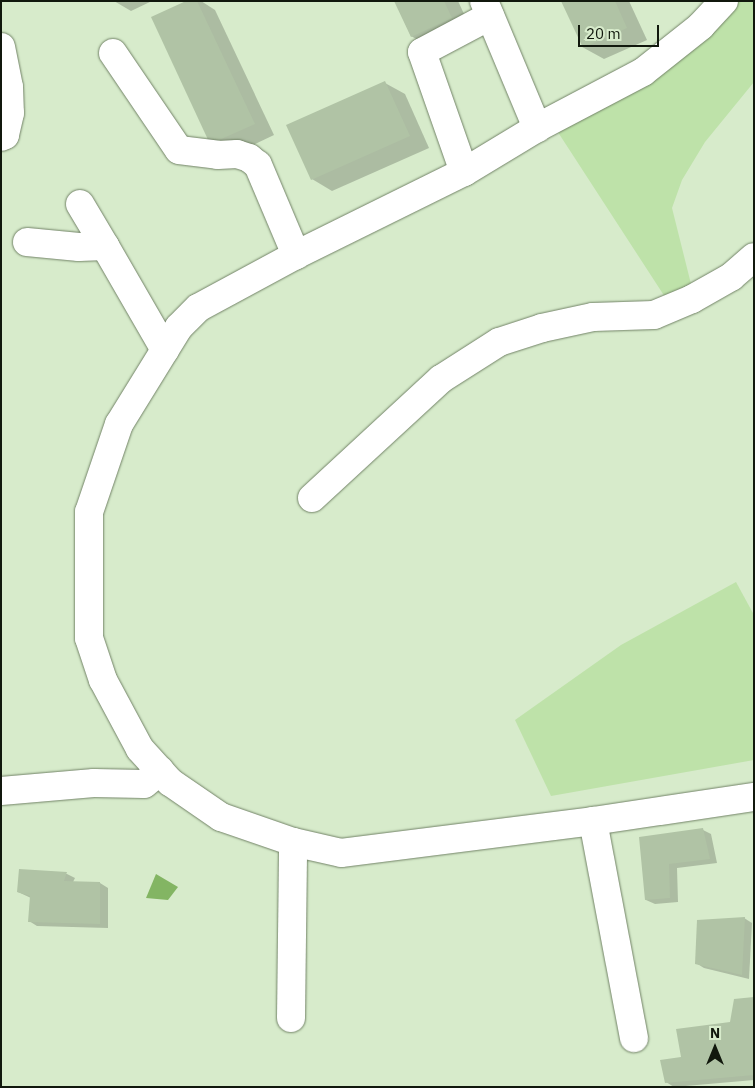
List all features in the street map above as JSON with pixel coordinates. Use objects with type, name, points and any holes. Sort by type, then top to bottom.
[{"type":"street","points":[[724,1],[701,26],[644,72],[537,128],[464,172],[296,254],[198,308],[179,327],[120,424],[89,512],[89,638],[103,680],[140,749],[170,782],[221,817],[293,842],[341,853],[593,821],[754,797]]},
{"type":"street","points":[[464,172],[422,52],[487,9],[537,128]]},
{"type":"street","points":[[1,48],[9,87],[10,113],[4,135],[1,137]]},
{"type":"street","points":[[113,53],[179,150],[218,155],[237,154],[249,158],[258,165],[296,254]]},
{"type":"street","points":[[80,204],[165,350]]},
{"type":"street","points":[[27,242],[79,247],[105,246]]},
{"type":"street","points":[[312,498],[441,379],[499,342],[542,328],[593,317],[654,315],[692,298],[731,277],[754,257]]},
{"type":"street","points":[[1,791],[94,783],[144,784],[160,771]]},
{"type":"street","points":[[593,821],[634,1038]]},
{"type":"street","points":[[291,1018],[293,842]]},
{"type":"shaded area","points":[[721,1],[754,1],[754,82],[705,142],[682,180],[672,208],[691,284],[665,297],[552,123]]},
{"type":"shaded area","points":[[736,582],[754,615],[754,760],[551,796],[515,720],[621,645]]},
{"type":"shaded area","points":[[156,874],[178,887],[168,900],[146,898]]},
{"type":"building","points":[[186,1],[197,1],[255,124],[210,144],[151,17]]},
{"type":"building","points":[[394,1],[444,1],[452,18],[411,37]]},
{"type":"building","points":[[561,1],[615,1],[627,28],[583,48]]},
{"type":"building","points":[[385,81],[410,136],[311,180],[286,125]]},
{"type":"building","points":[[703,828],[710,859],[669,864],[670,898],[645,900],[639,837]]},
{"type":"building","points":[[19,869],[67,872],[64,881],[100,882],[100,924],[28,922],[30,896],[17,892]]},
{"type":"building","points":[[745,917],[742,975],[695,964],[697,920]]},
{"type":"building","points":[[754,997],[754,1075],[665,1083],[660,1060],[681,1057],[676,1029],[730,1022],[734,999]]}]
